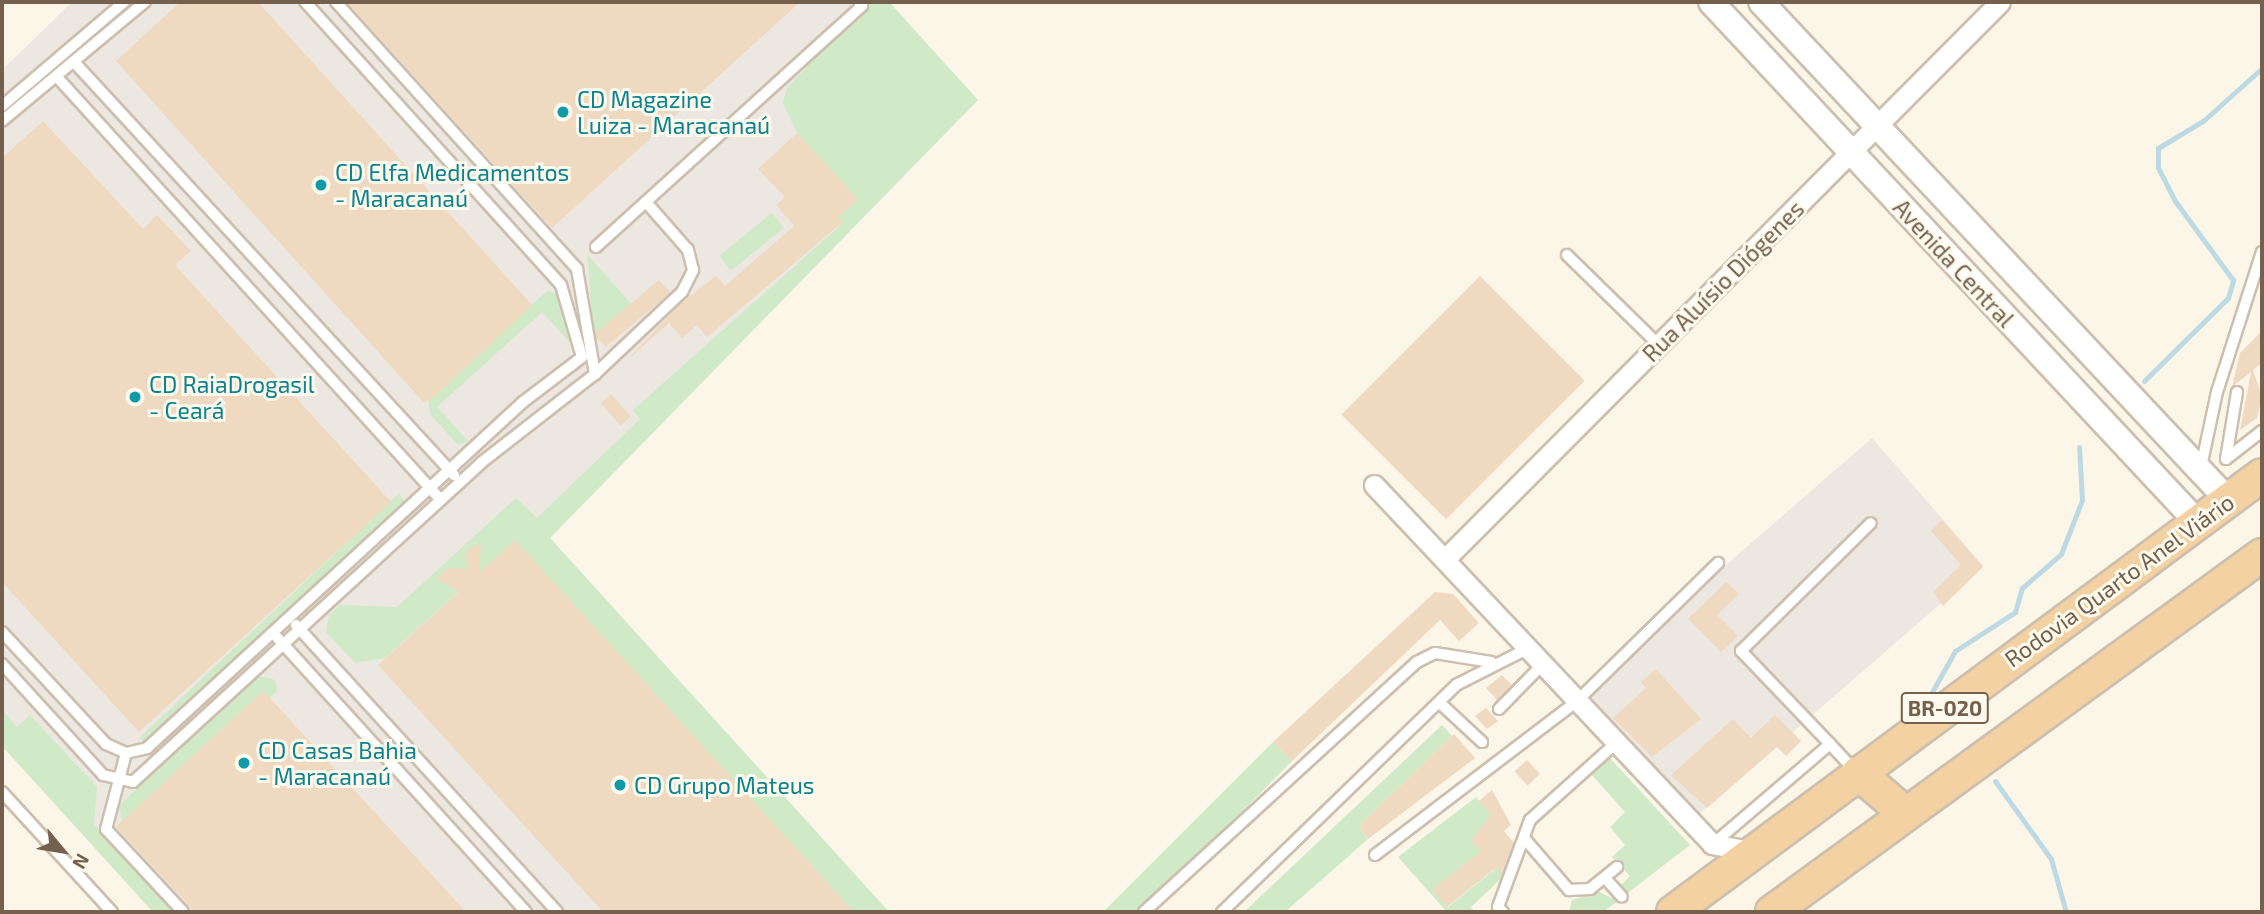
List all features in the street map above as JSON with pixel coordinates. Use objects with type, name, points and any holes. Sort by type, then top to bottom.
[{"type":"highway","name":"Rodovia Quarto Anel Viário","points":[[1673,912],[2262,475]]},
{"type":"highway","name":"BR-020","points":[[1772,912],[2262,555]]},
{"type":"highway","points":[[1858,773],[1905,813]]},
{"type":"street","name":"Avenida Central","points":[[1711,2],[2198,523]]},
{"type":"street","name":"Avenida Central","points":[[1761,2],[1880,122],[2199,472],[2228,500]]},
{"type":"street","name":"Rua Aluísio Diógenes","points":[[1445,559],[2000,2]]},
{"type":"street","points":[[1374,485],[1615,744],[1713,844],[1757,852]]},
{"type":"lane","points":[[2,106],[124,2]]},
{"type":"lane","points":[[2,121],[75,63],[145,2]]},
{"type":"lane","points":[[2,632],[106,744],[126,753],[147,748],[169,731],[450,470],[582,357],[561,285],[305,2]]},
{"type":"lane","points":[[336,2],[577,269],[595,374]]},
{"type":"lane","points":[[596,247],[863,6],[859,2]]},
{"type":"lane","points":[[75,63],[460,482]]},
{"type":"lane","points":[[57,76],[441,500]]},
{"type":"lane","points":[[2,664],[103,775],[118,782],[133,782],[460,482],[595,374],[682,292],[693,270],[688,250],[646,202]]},
{"type":"lane","points":[[2199,472],[2217,392],[2262,252]]},
{"type":"lane","points":[[1567,255],[1659,345]]},
{"type":"lane","points":[[2236,393],[2226,459],[2262,431]]},
{"type":"lane","points":[[1858,773],[1741,651],[1871,523]]},
{"type":"lane","points":[[1375,855],[1576,702],[1718,563]]},
{"type":"lane","points":[[290,618],[557,912]]},
{"type":"lane","points":[[274,634],[526,912]]},
{"type":"lane","points":[[1222,912],[1441,704],[1456,685],[1491,662],[1527,649]]},
{"type":"lane","points":[[1144,912],[1417,662],[1435,653],[1491,662]]},
{"type":"lane","points":[[1499,709],[1542,665]]},
{"type":"lane","points":[[1441,704],[1482,742]]},
{"type":"lane","points":[[1503,912],[1499,907],[1530,820],[1615,744]]},
{"type":"lane","points":[[1713,844],[1829,744]]},
{"type":"lane","points":[[126,753],[106,829],[183,912]]},
{"type":"lane","points":[[2,792],[112,912]]},
{"type":"lane","points":[[1524,838],[1569,890],[1590,889],[1617,867]]},
{"type":"lane","points":[[1605,877],[1622,897]]},
{"type":"shaded area","points":[[72,2],[889,2],[978,100],[550,538],[889,912],[153,912],[2,745],[2,70]]},
{"type":"shaded area","points":[[1872,438],[1984,566],[1693,819],[1581,691]]},
{"type":"green space","points":[[869,2],[889,2],[978,100],[550,538],[889,912],[854,912],[515,541],[385,658],[355,663],[326,632],[329,615],[340,605],[397,607],[516,498],[537,518],[640,419],[633,410],[843,223],[838,217],[858,199],[797,133],[783,103],[787,88]]},
{"type":"green space","points":[[772,213],[784,228],[731,271],[719,256]]},
{"type":"green space","points":[[587,254],[632,305],[597,340],[594,338]]},
{"type":"green space","points":[[547,291],[556,293],[573,346],[542,312],[437,407],[468,441],[458,445],[430,414],[428,400]]},
{"type":"green space","points":[[399,493],[406,505],[144,741],[139,738]]},
{"type":"green space","points":[[259,676],[275,680],[277,691],[270,698],[263,691],[122,822],[119,805]]},
{"type":"green space","points":[[2,710],[17,727],[30,715],[97,787],[94,825],[174,912],[153,912],[2,746]]},
{"type":"green space","points":[[1442,725],[1452,736],[1359,826],[1368,839],[1285,912],[1244,912]]},
{"type":"green space","points":[[1273,742],[1292,761],[1141,912],[1103,912]]},
{"type":"green space","points":[[1609,757],[1690,845],[1625,895],[1621,885],[1630,876],[1612,857],[1625,845],[1610,827],[1625,812],[1591,774]]},
{"type":"green space","points":[[1476,797],[1492,815],[1472,841],[1505,875],[1471,907],[1475,912],[1447,912],[1398,857]],"holes":[[[1479,853],[1494,870],[1448,907],[1433,890]]]},
{"type":"green space","points":[[1599,892],[1618,901],[1603,912],[1569,912],[1572,900]]},
{"type":"building","name":"CD Elfa Medicamentos - Maracanaú","points":[[180,2],[258,2],[532,305],[434,397],[424,403],[116,61]]},
{"type":"building","name":"CD Magazine Luiza - Maracanaú","points":[[347,2],[800,2],[552,228]]},
{"type":"building","name":"CD RaiaDrogasil - Ceará","points":[[43,121],[143,229],[157,215],[191,251],[175,265],[391,502],[139,732],[2,582],[2,158]]},
{"type":"building","points":[[797,133],[858,199],[838,217],[843,222],[707,337],[697,325],[682,338],[669,323],[623,364],[680,304],[716,276],[725,286],[794,226],[776,205],[785,197],[758,169]]},
{"type":"building","points":[[1480,276],[1585,381],[1446,519],[1341,415]]},
{"type":"building","points":[[659,280],[670,293],[606,347],[595,334]]},
{"type":"building","points":[[2262,331],[2262,363],[2253,370],[2262,397],[2257,418],[2240,430],[2251,372],[2232,387],[2240,353]]},
{"type":"building","points":[[611,394],[631,416],[621,426],[601,403]]},
{"type":"building","points":[[1942,520],[1983,567],[1943,606],[1933,592],[1961,565],[1931,531]]},
{"type":"building","name":"CD Grupo Mateus","points":[[515,540],[854,912],[603,912],[378,665],[459,592],[436,578],[449,568],[467,569],[466,551],[481,543],[479,573]]},
{"type":"building","points":[[1726,582],[1739,594],[1717,615],[1738,636],[1721,652],[1688,619]]},
{"type":"building","points":[[1435,592],[1453,594],[1479,623],[1459,641],[1440,620],[1292,761],[1273,742]]},
{"type":"building","points":[[1656,669],[1701,719],[1652,757],[1613,718],[1646,688],[1641,682]]},
{"type":"building","points":[[1502,675],[1512,685],[1497,700],[1486,688]]},
{"type":"building","name":"CD Casas Bahia - Maracanaú","points":[[263,691],[466,912],[195,912],[116,827]]},
{"type":"building","points":[[1486,708],[1498,721],[1487,729],[1475,716]]},
{"type":"building","points":[[1775,715],[1801,741],[1786,756],[1777,747],[1707,808],[1671,775],[1733,719],[1751,738]]},
{"type":"building","points":[[1454,734],[1475,758],[1368,839],[1359,826]]},
{"type":"building","points":[[1527,760],[1540,774],[1528,785],[1515,772]]},
{"type":"building","points":[[1492,790],[1511,825],[1504,831],[1514,843],[1503,873],[1497,867],[1447,907],[1432,890],[1481,851],[1471,841],[1491,814],[1479,801]]},
{"type":"waterway","points":[[2144,381],[2228,298],[2233,280],[2175,201],[2158,167],[2158,148],[2203,121],[2262,68]]},
{"type":"waterway","points":[[1932,692],[1955,651],[2015,612],[2022,588],[2061,554],[2082,500],[2079,447]]},
{"type":"waterway","points":[[1995,781],[2051,859],[2066,912]]},
{"type":"place","name":"CD Magazine Luiza - Maracanaú","points":[[563,112]]},
{"type":"place","name":"CD Elfa Medicamentos - Maracanaú","points":[[321,185]]},
{"type":"place","name":"CD RaiaDrogasil - Ceará","points":[[135,397]]},
{"type":"place","name":"CD Casas Bahia - Maracanaú","points":[[244,763]]},
{"type":"place","name":"CD Grupo Mateus","points":[[620,785]]}]
